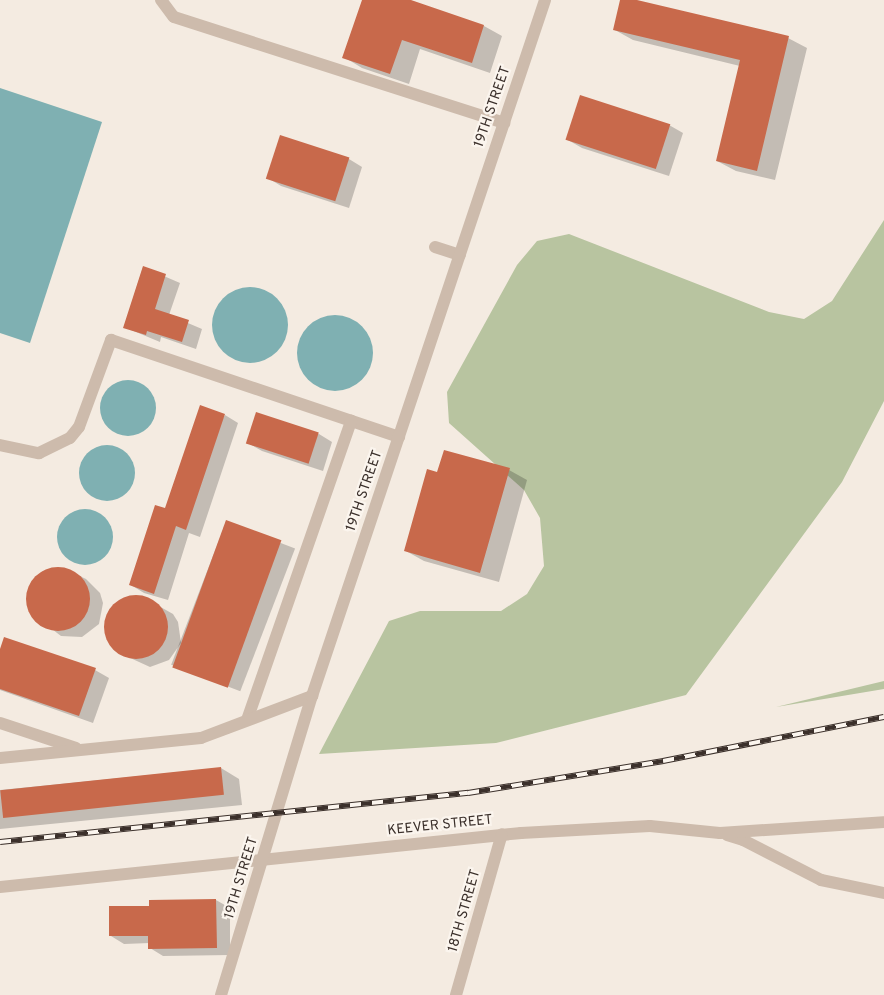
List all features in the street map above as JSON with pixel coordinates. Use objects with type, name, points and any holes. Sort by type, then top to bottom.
[{"type":"street","points":[[160,0],[174,17],[504,123]]},
{"type":"street","name":"19TH STREET","points":[[221,995],[312,696],[545,0]]},
{"type":"street","points":[[435,247],[460,255]]},
{"type":"street","points":[[0,445],[39,453],[70,438],[79,427],[110,340],[399,437]]},
{"type":"street","points":[[247,720],[351,421]]},
{"type":"street","points":[[0,758],[201,738],[312,696]]},
{"type":"street","points":[[0,723],[81,750]]},
{"type":"street","name":"KEEVER STREET","points":[[1,890],[502,834],[650,826],[720,833],[884,822]]},
{"type":"street","points":[[720,833],[743,840],[821,880],[884,893]]},
{"type":"street","name":"18TH STREET","points":[[456,995],[502,834]]},
{"type":"green space","points":[[884,220],[884,401],[842,482],[686,695],[496,743],[319,754],[389,621],[420,611],[501,611],[527,594],[544,566],[540,518],[524,490],[449,423],[447,392],[517,265],[537,241],[569,234],[769,312],[804,319],[832,301]]},
{"type":"green space","points":[[884,681],[884,689],[776,707]]},
{"type":"water","points":[[0,88],[102,122],[30,343],[0,333]]},
{"type":"water","points":[[243,287],[257,287],[271,293],[282,304],[288,318],[285,340],[277,352],[257,363],[243,363],[229,357],[218,346],[212,332],[212,318],[218,304],[229,293]]},
{"type":"water","points":[[328,315],[342,315],[356,321],[367,332],[373,346],[370,368],[362,380],[342,391],[328,391],[314,385],[303,374],[297,360],[297,346],[303,332],[314,321]]},
{"type":"water","points":[[122,380],[134,380],[144,384],[152,392],[156,408],[152,424],[144,432],[134,436],[122,436],[112,432],[104,424],[100,414],[100,402],[104,392],[112,384]]},
{"type":"water","points":[[101,445],[113,445],[123,449],[131,457],[135,473],[131,489],[123,497],[113,501],[101,501],[91,497],[83,489],[79,479],[79,467],[83,457],[91,449]]},
{"type":"water","points":[[79,509],[91,509],[101,513],[109,521],[113,537],[109,553],[101,561],[91,565],[79,565],[69,561],[61,553],[57,543],[57,531],[61,521],[69,513]]},
{"type":"building","points":[[362,0],[411,0],[484,25],[472,63],[402,40],[390,74],[342,58]]},
{"type":"building","points":[[620,0],[637,0],[789,36],[757,171],[716,161],[740,60],[613,30]]},
{"type":"building","points":[[580,95],[670,124],[656,169],[565,140]]},
{"type":"building","points":[[280,135],[349,158],[335,201],[266,179]]},
{"type":"building","points":[[143,266],[166,274],[155,309],[189,320],[182,342],[147,331],[146,335],[123,328]]},
{"type":"building","points":[[200,405],[225,414],[186,530],[176,526],[154,594],[129,585],[155,505],[165,508]]},
{"type":"building","points":[[256,412],[319,432],[309,464],[246,443]]},
{"type":"building","points":[[444,450],[510,468],[480,573],[404,551],[427,469],[437,472]]},
{"type":"building","points":[[226,520],[281,540],[228,688],[172,668]]},
{"type":"building","points":[[58,567],[70,569],[81,576],[88,587],[90,599],[88,611],[81,622],[70,629],[58,631],[46,629],[35,622],[28,611],[26,599],[28,587],[35,576],[46,569]]},
{"type":"building","points":[[136,595],[148,597],[159,604],[166,615],[168,627],[166,639],[159,650],[148,657],[136,659],[124,657],[113,650],[106,639],[104,627],[106,615],[113,604],[124,597]]},
{"type":"building","points":[[4,637],[96,668],[79,716],[0,689],[0,649]]},
{"type":"building","points":[[221,767],[224,795],[3,818],[0,790]]},
{"type":"building","points":[[216,899],[217,948],[148,949],[148,936],[109,936],[109,906],[149,906],[149,900]]},
{"type":"railway","points":[[0,842],[468,793],[663,761],[884,717]]}]
